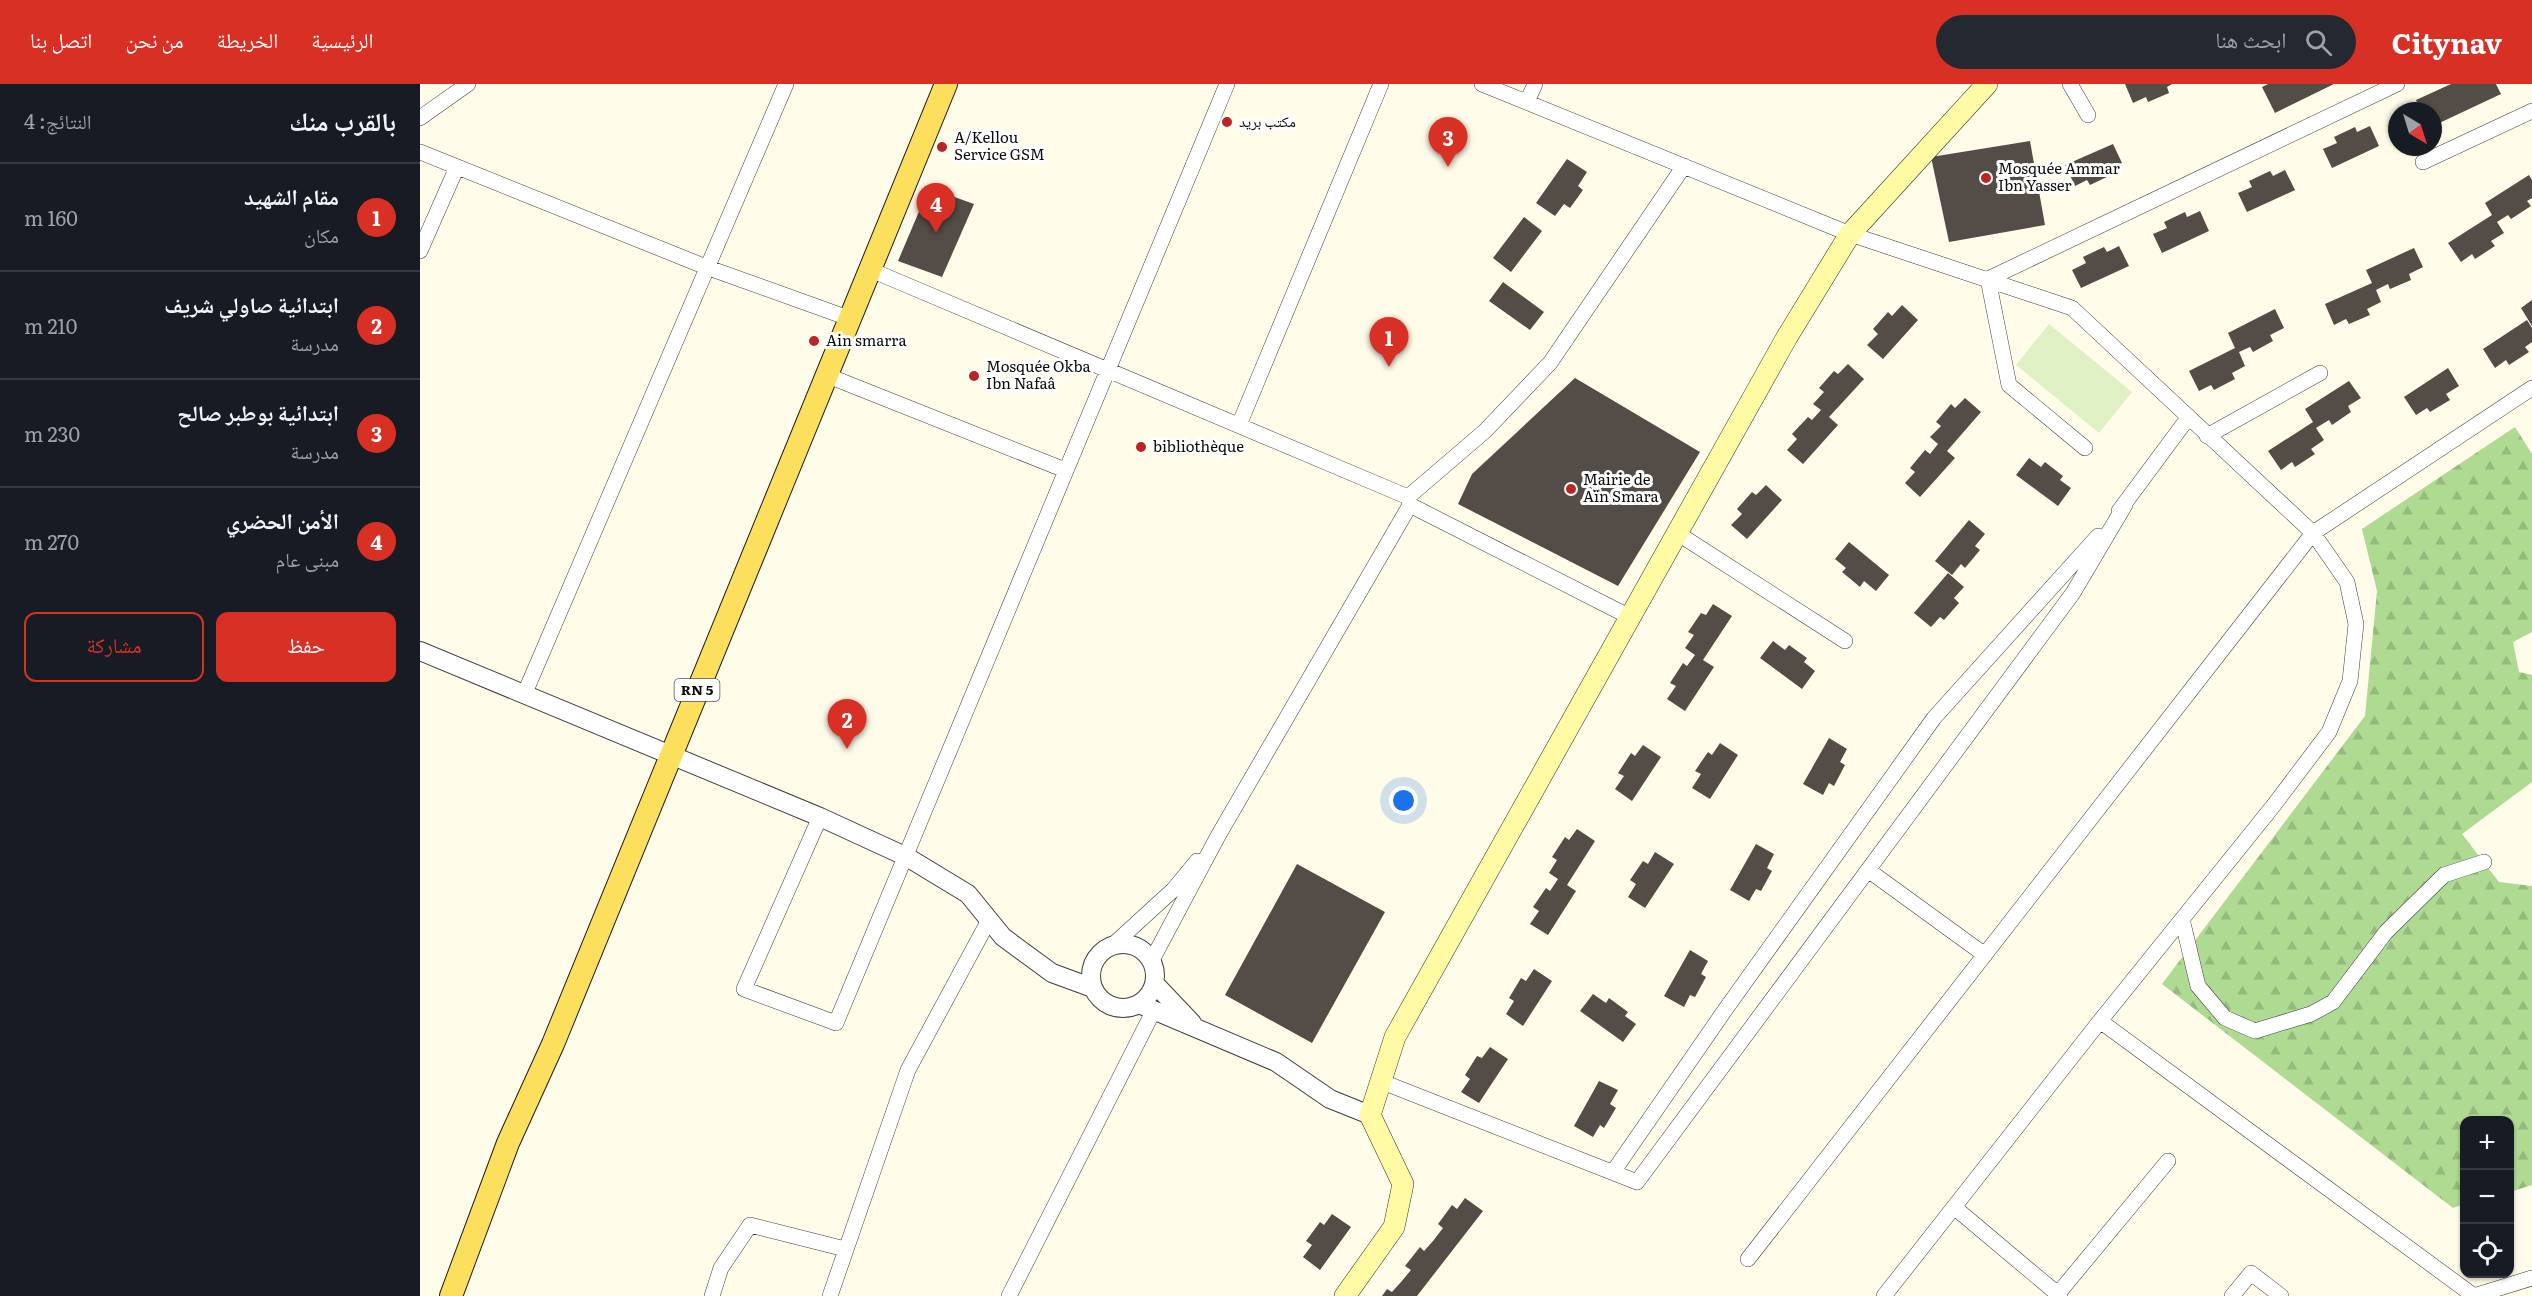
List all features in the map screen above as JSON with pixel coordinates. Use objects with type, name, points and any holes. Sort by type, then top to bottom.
[{"type":"main road","name":"RN 5","points":[[451,1296],[508,1143],[553,1044],[946,84]]},
{"type":"main road","points":[[1346,1296],[1394,1227],[1403,1184],[1370,1115],[1395,1037],[1787,337],[1850,234],[1987,84]]},
{"type":"street","points":[[420,118],[468,84]]},
{"type":"street","points":[[524,695],[786,84]]},
{"type":"street","points":[[820,817],[744,989],[836,1023],[1227,84]]},
{"type":"street","points":[[1239,425],[1381,84]]},
{"type":"street","points":[[1482,84],[1850,234],[2072,308],[2313,533],[2347,582],[2356,624],[2350,681],[2329,732],[1884,1296]]},
{"type":"street","points":[[1527,102],[1534,84]]},
{"type":"street","points":[[2070,84],[2088,115]]},
{"type":"street","points":[[1988,279],[2397,84]]},
{"type":"street","points":[[2422,162],[2532,111]]},
{"type":"street","points":[[420,152],[706,267],[851,319]]},
{"type":"street","points":[[1152,960],[1218,836],[1409,501],[1485,431],[1550,363],[1684,166]]},
{"type":"street","points":[[420,251],[457,167]]},
{"type":"street","points":[[871,270],[1239,425],[1409,501],[1630,617]]},
{"type":"street","points":[[1988,279],[2010,385],[2085,448]]},
{"type":"street","points":[[2207,436],[2320,373]]},
{"type":"street","points":[[826,375],[1065,470]]},
{"type":"street","points":[[1748,1259],[2313,533],[2532,388]]},
{"type":"street","points":[[1380,1081],[1637,1182],[2073,593],[2125,505],[2188,418]]},
{"type":"street","points":[[1613,1172],[1725,1010],[1934,718],[2125,505]]},
{"type":"street","points":[[1677,532],[1845,641]]},
{"type":"street","points":[[420,651],[820,817],[907,857],[969,894],[1003,937],[1052,973],[1093,988]]},
{"type":"street","points":[[1218,836],[1173,890],[1097,957],[1092,967],[1093,988],[1099,998],[1108,1004],[1118,1008],[1147,1007],[1276,1062],[1330,1099],[1370,1115]]},
{"type":"street","points":[[2182,919],[2198,986],[2225,1018],[2255,1031],[2311,1014],[2333,1002],[2386,932],[2444,875],[2484,862]]},
{"type":"street","points":[[1868,870],[1985,955]]},
{"type":"street","points":[[830,1296],[908,1070],[989,920]]},
{"type":"street","points":[[1009,1296],[1147,1007],[1146,999],[1155,984],[1155,968],[1147,953],[1132,944],[1114,944]]},
{"type":"street","points":[[1155,984],[1200,1030]]},
{"type":"street","points":[[2100,1022],[2474,1296],[2532,1278]]},
{"type":"street","points":[[1954,1207],[2058,1295],[2168,1161]]},
{"type":"street","points":[[712,1296],[721,1268],[750,1225],[845,1249]]},
{"type":"street","points":[[2232,1296],[2251,1273],[2281,1296]]},
{"type":"green space","points":[[2049,324],[2132,392],[2099,433],[2016,365]]},
{"type":"green space","points":[[2515,427],[2532,454],[2532,632],[2513,642],[2519,672],[2532,675],[2532,782],[2462,834],[2499,882],[2532,886],[2532,1185],[2514,1191],[2514,1116],[2460,1116],[2460,1205],[2453,1208],[2162,984],[2365,716],[2377,591],[2362,529]]},
{"type":"building","points":[[2125,84],[2172,84],[2167,87],[2169,93],[2148,102],[2146,97],[2133,103]]},
{"type":"building","points":[[2268,84],[2334,84],[2275,113],[2262,87]]},
{"type":"building","points":[[2451,84],[2496,84],[2501,94],[2442,122],[2442,102],[2417,102],[2416,100]]},
{"type":"building","points":[[2370,126],[2379,146],[2332,168],[2323,149],[2337,143],[2334,137],[2355,127],[2357,132]]},
{"type":"building","name":"Mosquée Ammar Ibn Yasser","points":[[2030,141],[2045,225],[1949,242],[1931,157]]},
{"type":"building","points":[[2113,144],[2122,163],[2108,169],[2111,175],[2090,185],[2087,180],[2075,186],[2065,165]]},
{"type":"building","points":[[1567,159],[1587,172],[1578,186],[1583,190],[1570,208],[1564,204],[1555,216],[1536,203]]},
{"type":"building","points":[[2285,170],[2295,190],[2247,212],[2238,193],[2252,187],[2249,181],[2270,171],[2273,176]]},
{"type":"building","points":[[2529,175],[2532,180],[2532,198],[2527,201],[2531,206],[2511,219],[2508,215],[2497,222],[2504,233],[2491,241],[2495,246],[2475,259],[2472,254],[2461,262],[2448,243],[2492,215],[2485,203]]},
{"type":"building","points":[[929,188],[974,204],[942,277],[898,261]]},
{"type":"building","points":[[2200,211],[2209,231],[2162,253],[2153,234],[2167,228],[2164,222],[2185,212],[2187,217]]},
{"type":"building","points":[[1524,217],[1542,231],[1511,272],[1493,258]]},
{"type":"building","points":[[2119,246],[2129,266],[2081,288],[2072,270],[2086,263],[2083,257],[2104,247],[2107,252]]},
{"type":"building","points":[[2414,248],[2423,267],[2409,274],[2411,280],[2390,289],[2388,284],[2376,290],[2381,302],[2367,309],[2370,315],[2349,324],[2346,319],[2334,325],[2325,304],[2372,283],[2366,270]]},
{"type":"building","points":[[1503,282],[1544,312],[1530,330],[1489,301]]},
{"type":"building","points":[[2532,300],[2532,326],[2521,308]]},
{"type":"building","points":[[1902,305],[1918,320],[1883,359],[1867,345],[1878,334],[1873,329],[1888,312],[1892,316]]},
{"type":"building","points":[[2275,309],[2284,328],[2270,335],[2273,341],[2253,352],[2250,347],[2239,352],[2245,366],[2232,373],[2235,379],[2214,390],[2211,385],[2199,391],[2189,371],[2235,348],[2228,333]]},
{"type":"building","points":[[2527,320],[2532,328],[2532,342],[2525,347],[2529,352],[2509,365],[2506,360],[2495,368],[2483,349]]},
{"type":"building","points":[[1848,364],[1864,379],[1829,417],[1838,425],[1803,464],[1787,450],[1797,439],[1792,434],[1808,417],[1812,420],[1821,410],[1813,404],[1824,392],[1819,388],[1834,371],[1838,374]]},
{"type":"building","points":[[2448,368],[2459,386],[2446,394],[2450,400],[2430,412],[2427,408],[2416,415],[2404,397]]},
{"type":"building","name":"Mairie de Aïn Smara","points":[[1575,378],[1700,452],[1618,586],[1458,504],[1472,474]]},
{"type":"building","points":[[2349,381],[2361,398],[2348,406],[2351,412],[2332,425],[2329,420],[2316,428],[2324,440],[2311,449],[2315,454],[2295,467],[2292,462],[2281,470],[2268,451],[2313,422],[2305,409]]},
{"type":"building","points":[[1965,398],[1981,412],[1947,451],[1955,458],[1920,497],[1905,483],[1915,472],[1910,468],[1925,450],[1930,454],[1938,444],[1930,437],[1941,426],[1936,422],[1951,404],[1955,408]]},
{"type":"building","points":[[2029,458],[2041,467],[2045,462],[2063,476],[2060,480],[2071,488],[2058,506],[2016,475]]},
{"type":"building","points":[[1766,485],[1782,500],[1747,539],[1731,525],[1742,514],[1737,509],[1752,492],[1756,495]]},
{"type":"building","points":[[1969,520],[1985,534],[1975,546],[1980,550],[1965,568],[1961,564],[1952,575],[1935,561]]},
{"type":"building","points":[[1849,542],[1889,575],[1876,591],[1864,581],[1860,587],[1842,572],[1846,568],[1835,559]]},
{"type":"building","points":[[1948,573],[1964,587],[1954,598],[1959,603],[1944,620],[1940,617],[1931,627],[1914,613]]},
{"type":"building","points":[[1713,604],[1732,616],[1703,660],[1714,667],[1685,711],[1667,699],[1676,686],[1670,683],[1683,663],[1687,666],[1695,655],[1685,648],[1694,635],[1688,632],[1701,613],[1706,615]]},
{"type":"building","points":[[1773,641],[1785,650],[1789,645],[1807,658],[1804,662],[1815,671],[1802,689],[1760,658]]},
{"type":"building","points":[[1829,738],[1847,749],[1840,762],[1845,765],[1834,786],[1829,783],[1823,795],[1803,784]]},
{"type":"building","points":[[1720,743],[1738,755],[1710,799],[1692,788],[1701,774],[1695,771],[1708,752],[1712,755]]},
{"type":"building","points":[[1643,745],[1661,757],[1632,801],[1615,789],[1624,776],[1618,773],[1631,753],[1635,756]]},
{"type":"building","points":[[1577,829],[1595,841],[1567,885],[1576,891],[1548,935],[1530,924],[1539,911],[1533,907],[1546,888],[1550,891],[1558,879],[1549,873],[1557,860],[1552,857],[1565,837],[1569,840]]},
{"type":"building","points":[[1756,844],[1774,854],[1767,868],[1772,871],[1761,891],[1756,889],[1749,901],[1730,890]]},
{"type":"building","points":[[1655,852],[1674,864],[1645,908],[1628,897],[1636,884],[1630,880],[1643,861],[1648,864]]},
{"type":"building","points":[[1297,864],[1385,912],[1312,1043],[1225,995]]},
{"type":"building","points":[[1690,950],[1708,961],[1701,974],[1706,977],[1695,997],[1690,995],[1684,1007],[1664,996]]},
{"type":"building","points":[[1534,969],[1552,981],[1523,1026],[1506,1014],[1514,1001],[1509,998],[1521,978],[1526,981]]},
{"type":"building","points":[[1593,994],[1606,1003],[1609,998],[1628,1012],[1625,1016],[1636,1024],[1623,1042],[1580,1011]]},
{"type":"building","points":[[1490,1047],[1508,1059],[1479,1103],[1461,1092],[1470,1079],[1465,1075],[1477,1056],[1482,1058]]},
{"type":"building","points":[[1599,1081],[1618,1090],[1610,1104],[1616,1108],[1604,1128],[1600,1125],[1593,1137],[1574,1126]]},
{"type":"building","points":[[1465,1198],[1483,1211],[1417,1296],[1382,1296],[1387,1289],[1392,1292],[1401,1282],[1411,1270],[1405,1266],[1420,1247],[1424,1251],[1433,1241],[1443,1228],[1438,1224],[1452,1205],[1457,1209]]},
{"type":"building","points":[[1332,1214],[1351,1227],[1320,1270],[1303,1257],[1312,1245],[1306,1241],[1320,1222],[1324,1225]]},
{"type":"place","name":"مكتب بريد","points":[[1227,122]]},
{"type":"place","name":"A/Kellou Service GSM","points":[[942,147]]},
{"type":"place","name":"ابتدائية بوطبر صالح","points":[[1448,167]]},
{"type":"place","name":"Mosquée Ammar Ibn Yasser","points":[[1986,178]]},
{"type":"place","name":"الأمن الحضري","points":[[936,233]]},
{"type":"place","name":"Ain smarra","points":[[814,341]]},
{"type":"place","name":"مقام الشهيد","points":[[1389,367]]},
{"type":"place","name":"Mosquée Okba Ibn Nafaâ","points":[[974,376]]},
{"type":"place","name":"bibliothèque","points":[[1141,447]]},
{"type":"place","name":"Mairie de Aïn Smara","points":[[1571,489]]},
{"type":"place","name":"ابتدائية صاولي شريف","points":[[847,749]]}]
